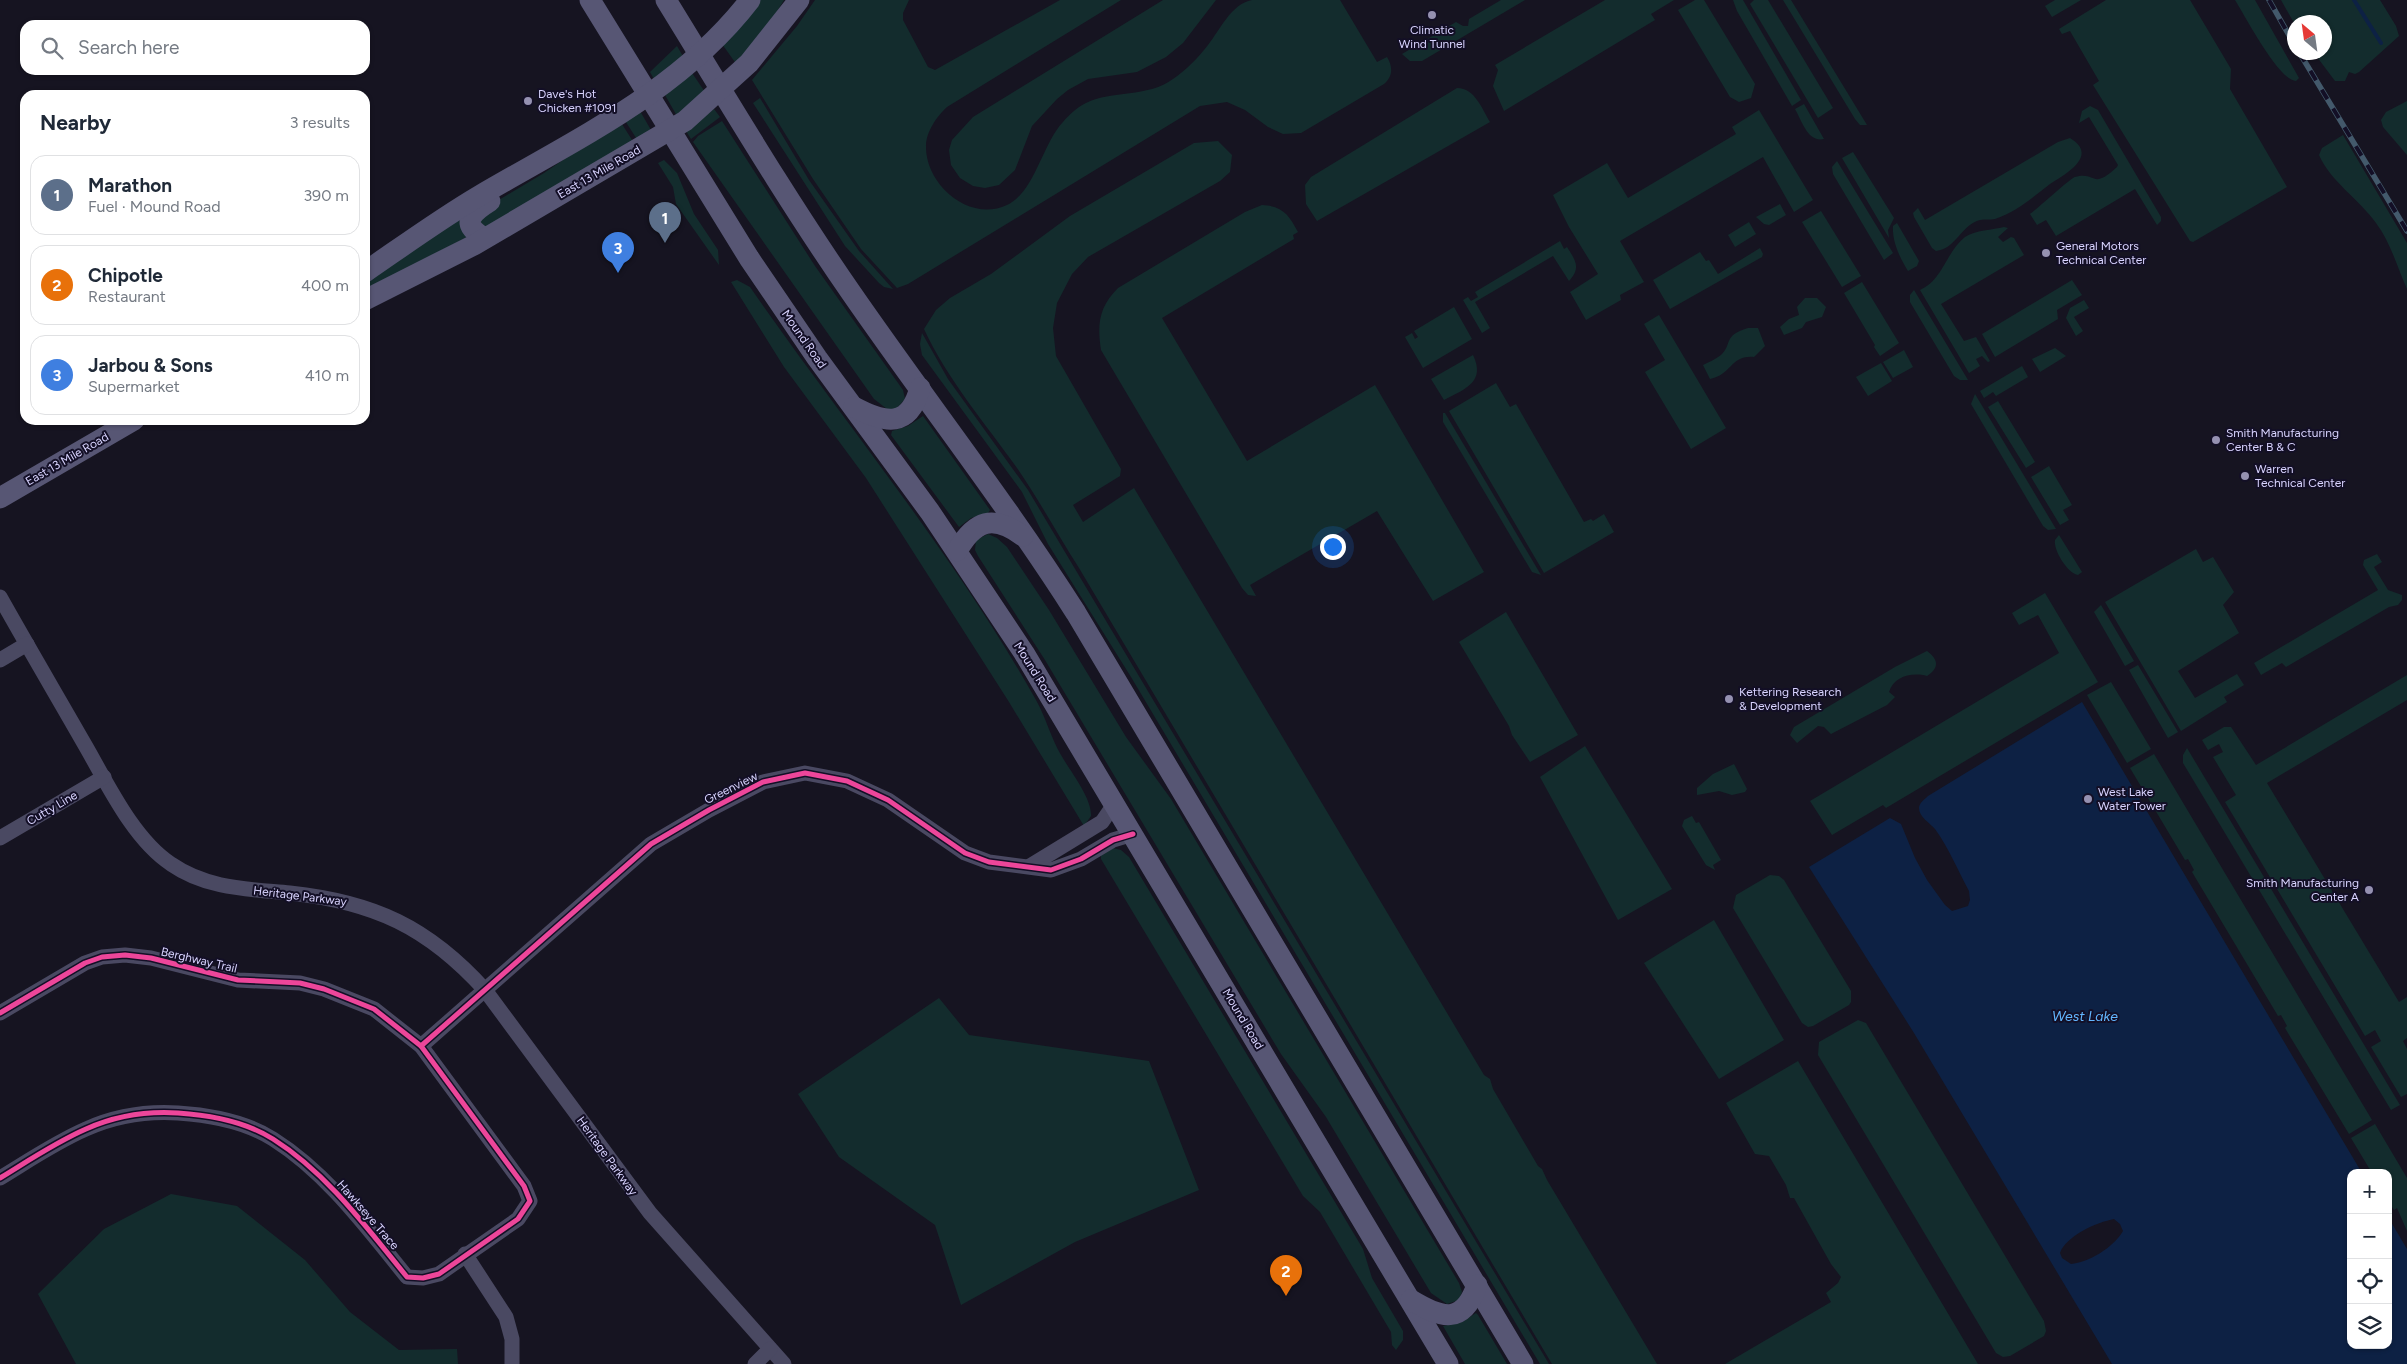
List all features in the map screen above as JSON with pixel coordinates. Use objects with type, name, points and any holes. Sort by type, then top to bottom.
[{"type":"main road","name":"Mound Road","points":[[590,0],[648,97],[749,258],[957,551],[1024,653],[1448,1364]]},
{"type":"main road","points":[[666,0],[816,242],[1027,539],[1108,665],[1523,1364]]},
{"type":"main road","points":[[370,269],[448,216],[648,97],[700,55],[720,36],[750,0]]},
{"type":"main road","name":"East 13 Mile Road","points":[[370,297],[485,238],[669,131],[694,114],[721,91],[759,53],[800,0]]},
{"type":"main road","points":[[485,238],[472,229],[469,223],[470,217],[475,210],[531,176],[532,166]]},
{"type":"main road","points":[[852,405],[883,419],[901,418],[914,406],[920,388]]},
{"type":"main road","name":"East 13 Mile Road","points":[[0,498],[125,425]]},
{"type":"main road","points":[[957,551],[971,531],[986,523],[1003,524],[1027,539]]},
{"type":"main road","points":[[1409,1298],[1430,1312],[1449,1315],[1462,1311],[1468,1306],[1477,1285]]},
{"type":"street","name":"Heritage Parkway","points":[[0,597],[104,778],[130,820],[149,845],[169,864],[194,878],[217,886],[325,897],[354,904],[389,916],[418,933],[459,962],[485,990],[650,1214],[784,1364]]},
{"type":"street","points":[[0,660],[27,644]]},
{"type":"street","name":"Greenview","points":[[421,1046],[651,844],[708,810],[763,782],[806,773],[847,781],[888,800],[952,844],[978,859],[1002,865],[1030,866],[1051,870],[1081,859],[1112,840],[1133,834]]},
{"type":"street","name":"Cutty Line","points":[[0,838],[104,778]]},
{"type":"street","points":[[1030,866],[1102,822],[1115,803]]},
{"type":"street","name":"Berghway Trail","points":[[0,1013],[85,963],[102,957],[125,955],[151,958],[238,980],[300,983],[324,989],[374,1009],[421,1046]]},
{"type":"street","name":"Hawkseye Trace","points":[[0,1178],[64,1139],[87,1128],[122,1117],[156,1112],[195,1114],[235,1123],[272,1138],[299,1158],[328,1184],[407,1277],[423,1278],[439,1274],[465,1254],[518,1219],[530,1201],[524,1186],[421,1046]]},
{"type":"street","points":[[465,1254],[506,1317],[512,1338],[512,1364]]},
{"type":"street","points":[[755,1364],[770,1349]]},
{"type":"green space","points":[[759,0],[784,0],[768,26],[737,65],[722,44]]},
{"type":"green space","points":[[815,0],[909,0],[903,13],[903,20],[928,67],[935,70],[1060,0],[1121,0],[947,107],[936,120],[926,141],[928,160],[933,174],[941,186],[952,196],[964,204],[978,209],[993,209],[1007,205],[1017,199],[1025,190],[1056,131],[1076,109],[1096,99],[1141,92],[1163,85],[1173,79],[1196,59],[1232,12],[1245,2],[1252,0],[1340,0],[1377,62],[1387,57],[1391,71],[1389,78],[1384,84],[1301,133],[1283,134],[1268,127],[1245,110],[1227,102],[1200,106],[908,284],[897,288],[861,249],[813,179],[752,80],[797,26]]},
{"type":"green space","points":[[1163,0],[1216,0],[1183,43],[1166,57],[1137,72],[1088,79],[1068,90],[1057,99],[1032,126],[1015,170],[999,185],[985,188],[973,186],[960,178],[951,165],[949,150],[952,140],[973,117]]},
{"type":"green space","points":[[1501,0],[1525,0],[1422,61],[1410,61],[1402,54],[1456,22],[1463,26],[1468,26],[1469,19]]},
{"type":"green space","points":[[1605,0],[1674,0],[1651,14],[1655,20],[1504,111],[1493,86],[1498,70],[1495,65]]},
{"type":"green space","points":[[1695,0],[1704,0],[1755,84],[1751,98],[1739,102],[1730,97],[1678,10]]},
{"type":"green space","points":[[1733,0],[1743,0],[1801,100],[1792,106],[1737,11]]},
{"type":"green space","points":[[1754,0],[1768,0],[1833,108],[1818,118],[1750,4]]},
{"type":"green space","points":[[1783,0],[1791,0],[1867,125],[1860,125],[1855,119]]},
{"type":"green space","points":[[2055,0],[2081,0],[2052,17],[2045,6]]},
{"type":"green space","points":[[2106,0],[2190,0],[2231,69],[2230,89],[2287,187],[2193,242],[2190,241],[2093,85],[2099,81],[2070,31],[2062,34],[2059,29]]},
{"type":"green space","points":[[2235,0],[2255,0],[2287,57],[2287,60],[2289,60],[2299,78],[2296,81],[2281,71],[2254,33]]},
{"type":"green space","points":[[2281,0],[2380,0],[2396,26],[2399,36],[2359,72],[2355,74],[2349,72],[2345,81],[2335,81],[2319,60],[2332,60],[2332,15],[2289,15]]},
{"type":"green space","points":[[677,46],[684,58],[655,81],[650,72]]},
{"type":"green space","points":[[692,73],[705,92],[677,116],[665,95]]},
{"type":"green space","points":[[1457,88],[1469,91],[1473,95],[1490,122],[1317,221],[1306,204],[1305,185],[1311,177]]},
{"type":"green space","points":[[760,98],[809,180],[859,251],[893,289],[884,287],[879,283],[845,246],[753,103]]},
{"type":"green space","points":[[2407,101],[2407,155],[2383,127],[2381,120],[2386,112]]},
{"type":"green space","points":[[1804,104],[1824,139],[1814,138],[1803,125],[1795,109]]},
{"type":"green space","points":[[2090,106],[2098,110],[2161,217],[2161,221],[2157,225],[2135,189],[2056,236],[2046,220],[2037,225],[2030,214],[2075,177],[2103,178],[2117,167],[2118,165],[2089,117],[2079,123],[2082,111]]},
{"type":"green space","points":[[714,109],[720,117],[691,139],[686,131]]},
{"type":"green space","points":[[1759,110],[1813,200],[1794,212],[1763,157],[1620,241],[1644,282],[1620,295],[1621,300],[1586,320],[1570,292],[1598,274],[1569,227],[1553,195],[1607,163],[1628,198],[1736,134],[1732,127]]},
{"type":"green space","points":[[640,111],[651,130],[638,141],[624,119]]},
{"type":"green space","points":[[620,121],[634,143],[485,228],[477,217],[482,210],[544,173]]},
{"type":"green space","points":[[722,121],[815,266],[903,390],[905,399],[896,409],[887,409],[874,399],[693,142],[698,136]]},
{"type":"green space","points":[[2343,135],[2407,243],[2407,289],[2390,247],[2381,231],[2369,214],[2331,174],[2319,155],[2322,148]]},
{"type":"green space","points":[[2070,138],[2078,145],[2082,152],[2081,158],[2063,176],[2010,212],[1995,219],[1974,222],[1949,246],[1936,251],[1932,248],[1914,217],[1913,213],[1918,208],[1925,220],[2058,142]]},
{"type":"green space","points":[[1218,141],[1232,155],[1230,172],[1220,181],[1088,257],[1072,274],[1057,303],[1053,328],[1056,356],[1121,469],[1120,476],[1073,505],[1083,522],[1134,488],[1484,1075],[1490,1079],[1493,1089],[1538,1166],[1542,1169],[1657,1364],[1552,1364],[1033,492],[955,383],[924,329],[936,310],[950,298],[991,274],[1070,216],[1194,143]]},
{"type":"green space","points":[[1853,152],[1894,218],[1888,230],[1889,238],[1842,158]]},
{"type":"green space","points":[[664,160],[677,173],[694,214],[718,250],[719,265],[676,204],[673,187],[658,163]]},
{"type":"green space","points":[[1837,161],[1893,253],[1884,260],[1833,174],[1832,167]]},
{"type":"green space","points":[[1780,204],[1786,215],[1769,225],[1764,224],[1756,217]]},
{"type":"green space","points":[[1262,205],[1275,207],[1285,212],[1298,232],[1293,235],[1294,239],[1162,318],[1247,461],[1375,385],[1484,572],[1433,601],[1377,511],[1250,585],[1256,596],[1248,595],[1242,588],[1101,350],[1099,332],[1101,316],[1107,302],[1118,288],[1245,212]]},
{"type":"green space","points":[[1821,211],[1861,276],[1842,287],[1802,222]]},
{"type":"green space","points":[[458,217],[467,237],[370,289],[370,276]]},
{"type":"green space","points":[[1749,222],[1756,234],[1735,247],[1728,235]]},
{"type":"green space","points":[[1897,223],[1919,261],[1917,266],[1908,271],[1895,244],[1893,226]]},
{"type":"green space","points":[[2004,227],[2008,228],[1998,237],[2003,242],[2011,237],[2014,238],[2024,255],[1941,304],[1964,341],[1976,337],[1990,361],[1988,362],[1982,356],[1976,359],[1980,366],[1969,373],[1920,290],[1934,280],[1953,250],[1965,237]]},
{"type":"green space","points":[[1560,241],[1564,249],[1567,247],[1576,264],[1575,272],[1569,281],[1553,256],[1475,302],[1490,328],[1482,333],[1463,300],[1468,297],[1471,301],[1478,297],[1475,292]]},
{"type":"green space","points":[[1760,248],[1763,254],[1762,257],[1670,309],[1653,280],[1700,252],[1706,261],[1709,260],[1718,274]]},
{"type":"green space","points":[[737,280],[750,287],[935,541],[1004,646],[1036,700],[1057,748],[1088,801],[1091,816],[1084,826],[1009,702],[866,478],[784,367],[731,282]]},
{"type":"green space","points":[[2072,280],[2082,295],[2057,310],[2058,319],[1995,357],[1982,334]]},
{"type":"green space","points":[[1862,282],[1899,343],[1880,356],[1844,293]]},
{"type":"green space","points":[[1914,290],[1968,380],[1960,380],[1954,376],[1910,302],[1910,295]]},
{"type":"green space","points":[[1805,298],[1817,298],[1826,307],[1822,317],[1806,322],[1802,328],[1784,335],[1780,327],[1789,319],[1799,315],[1797,307]]},
{"type":"green space","points":[[2084,300],[2089,308],[2074,317],[2083,331],[2076,336],[2066,318],[2070,308]]},
{"type":"green space","points":[[1454,307],[1472,339],[1423,368],[1405,337],[1412,333],[1415,339],[1418,337],[1414,331]]},
{"type":"green space","points":[[1659,315],[1726,428],[1691,449],[1645,372],[1665,360],[1644,324]]},
{"type":"green space","points":[[1748,328],[1758,328],[1765,346],[1754,357],[1740,359],[1723,374],[1710,379],[1703,365],[1725,351],[1734,334]]},
{"type":"green space","points":[[922,333],[948,379],[1028,490],[1549,1364],[1540,1364],[1131,677],[1048,544],[1022,492],[922,355],[920,344]]},
{"type":"green space","points":[[2055,348],[2066,356],[2040,372],[2032,359]]},
{"type":"green space","points":[[1904,350],[1913,367],[1893,378],[1883,362]]},
{"type":"green space","points":[[1473,355],[1477,372],[1475,378],[1466,388],[1444,400],[1431,379]]},
{"type":"green space","points":[[1881,363],[1892,381],[1868,396],[1856,377]]},
{"type":"green space","points":[[2022,366],[2028,377],[1996,396],[1993,392],[1984,398],[1980,391]]},
{"type":"green space","points":[[1496,383],[1510,407],[1516,404],[1584,522],[1591,519],[1593,521],[1604,514],[1614,532],[1544,573],[1449,411]]},
{"type":"green space","points":[[1975,394],[2056,529],[2048,530],[2043,526],[1971,404]]},
{"type":"green space","points":[[1998,401],[2035,462],[2026,468],[1988,407]]},
{"type":"green space","points":[[1443,413],[1445,413],[1541,575],[1532,572],[1443,422]]},
{"type":"green space","points":[[923,416],[990,510],[988,513],[971,518],[959,527],[891,435],[892,431],[908,426]]},
{"type":"green space","points":[[2049,466],[2072,505],[2063,510],[2069,520],[2060,525],[2031,477]]},
{"type":"green space","points":[[988,534],[997,538],[1007,547],[1049,610],[1126,737],[1171,799],[1459,1283],[1462,1292],[1459,1300],[1447,1304],[1431,1293],[1326,1117],[1281,1054],[1045,660],[978,556],[975,550],[976,540]]},
{"type":"green space","points":[[2059,535],[2082,572],[2078,575],[2070,571],[2056,550],[2055,540]]},
{"type":"green space","points":[[2196,549],[2203,562],[2213,557],[2234,592],[2223,605],[2239,633],[2178,671],[2195,698],[2237,674],[2244,685],[2224,697],[2227,702],[2181,731],[2105,602]]},
{"type":"green space","points":[[2377,554],[2382,562],[2374,567],[2388,590],[2402,595],[2402,600],[2398,605],[2389,607],[2286,667],[2282,663],[2261,675],[2254,663],[2378,590],[2363,565],[2364,560]]},
{"type":"green space","points":[[2045,593],[2098,682],[1886,808],[1883,805],[1832,835],[1810,801],[2059,653],[2038,615],[2019,625],[2012,613]]},
{"type":"green space","points":[[2101,605],[2134,661],[2125,666],[2094,612]]},
{"type":"green space","points":[[1506,612],[1578,735],[1530,762],[1512,735],[1509,726],[1459,642]]},
{"type":"green space","points":[[1927,651],[1934,658],[1936,664],[1934,670],[1927,676],[1910,675],[1899,679],[1889,692],[1895,697],[1887,705],[1831,734],[1824,727],[1818,726],[1797,743],[1790,735],[1794,727],[1895,667]]},
{"type":"green space","points":[[2138,665],[2178,732],[2168,738],[2129,670]]},
{"type":"green space","points":[[2407,675],[2407,700],[2267,783],[2399,1002],[2407,997],[2407,1038],[2403,1041],[2407,1049],[2407,1094],[2401,1097],[2371,1047],[2381,1041],[2375,1030],[2365,1036],[2225,802],[2236,795],[2213,757],[2223,752],[2219,744],[2208,750],[2202,740],[2224,727],[2231,727],[2256,765]]},
{"type":"green space","points":[[2111,682],[2151,749],[2127,763],[2087,695]]},
{"type":"green space","points":[[1585,746],[1672,889],[1618,920],[1540,777]]},
{"type":"green space","points":[[2187,748],[2400,1105],[2391,1110],[2183,763],[2183,755]]},
{"type":"green space","points":[[2154,754],[2372,1120],[2349,1134],[2285,1028],[2287,1026],[2281,1015],[2278,1016],[2192,872],[2194,870],[2188,859],[2185,860],[2130,768]]},
{"type":"green space","points":[[1734,764],[1747,789],[1745,792],[1732,795],[1719,791],[1697,795],[1697,788],[1713,774]]},
{"type":"green space","points":[[1692,816],[1696,823],[1699,822],[1721,860],[1713,865],[1715,870],[1706,865],[1682,826],[1684,820]]},
{"type":"green space","points":[[1113,848],[1121,850],[1129,857],[1363,1249],[1372,1278],[1403,1331],[1403,1340],[1396,1350],[1392,1345],[1391,1332],[1320,1212],[1303,1196],[1101,859],[1101,854]]},
{"type":"green space","points":[[1770,875],[1779,876],[1784,880],[1851,991],[1851,1002],[1849,1005],[1813,1026],[1808,1027],[1802,1023],[1733,908],[1736,895]]},
{"type":"green space","points":[[1714,920],[1784,1040],[1719,1079],[1644,963]]},
{"type":"green space","points":[[939,998],[969,1035],[1149,1061],[1199,1190],[1075,1242],[961,1305],[935,1225],[839,1157],[798,1094]]},
{"type":"green space","points":[[1858,1020],[1866,1023],[2044,1321],[2046,1331],[2044,1336],[2010,1356],[2003,1357],[1996,1353],[1818,1055],[1819,1042]]},
{"type":"green space","points":[[1798,1061],[1978,1364],[1725,1364],[1831,1302],[1826,1293],[1838,1283],[1841,1277],[1831,1264],[1794,1198],[1790,1198],[1786,1185],[1769,1156],[1755,1154],[1726,1103]]},
{"type":"green space","points":[[2375,1124],[2407,1178],[2407,1231],[2397,1208],[2394,1210],[2392,1207],[2392,1169],[2370,1169],[2351,1138]]},
{"type":"green space","points":[[171,1194],[237,1206],[305,1260],[350,1312],[399,1350],[457,1349],[458,1364],[76,1364],[38,1294],[104,1229]]},
{"type":"green space","points":[[1476,1313],[1507,1364],[1465,1364],[1443,1326],[1462,1322]]},
{"type":"water","name":"West Lake","points":[[2082,702],[2360,1169],[2347,1169],[2347,1349],[2392,1349],[2392,1224],[2407,1249],[2407,1364],[2112,1364],[1914,1033],[1809,867],[1890,818],[1901,824],[1915,858],[1927,880],[1945,905],[1952,911],[1968,906],[1970,900],[1969,891],[1945,844],[1919,811],[1922,801]],"holes":[[[2114,1219],[2120,1224],[2123,1231],[2113,1243],[2100,1253],[2078,1263],[2071,1264],[2062,1258],[2060,1253],[2063,1247],[2075,1236],[2099,1223]]]},
{"type":"waterway","points":[[2354,0],[2381,43]]},
{"type":"railway","points":[[2269,0],[2287,32]]},
{"type":"railway","points":[[2304,60],[2407,231]]},
{"type":"cycle path","points":[[421,1046],[651,844],[709,810],[763,782],[805,773],[847,781],[888,800],[965,853],[989,862],[1051,870],[1081,859],[1113,840],[1133,834]]},
{"type":"cycle path","points":[[0,1013],[85,963],[102,957],[125,955],[151,958],[238,980],[300,983],[324,989],[374,1009],[421,1046],[524,1186],[530,1201],[518,1219],[439,1274],[423,1278],[407,1277],[345,1202],[293,1153],[262,1133],[227,1120],[178,1113],[143,1114],[120,1118],[97,1124],[75,1134],[0,1178]]},
{"type":"place","name":"Climatic Wind Tunnel","points":[[1432,15]]},
{"type":"place","name":"Dave's Hot Chicken #1091","points":[[528,101]]},
{"type":"place","name":"Marathon","points":[[665,243]]},
{"type":"place","name":"General Motors Technical Center","points":[[2046,253]]},
{"type":"place","name":"Jarbou & Sons","points":[[618,273]]},
{"type":"place","name":"Smith Manufacturing Center B & C","points":[[2216,440]]},
{"type":"place","name":"Warren Technical Center","points":[[2245,476]]},
{"type":"place","name":"Kettering Research & Development","points":[[1729,699]]},
{"type":"place","name":"West Lake Water Tower","points":[[2088,799]]},
{"type":"place","name":"Smith Manufacturing Center A","points":[[2369,890]]},
{"type":"place","name":"Chipotle","points":[[1286,1296]]}]
